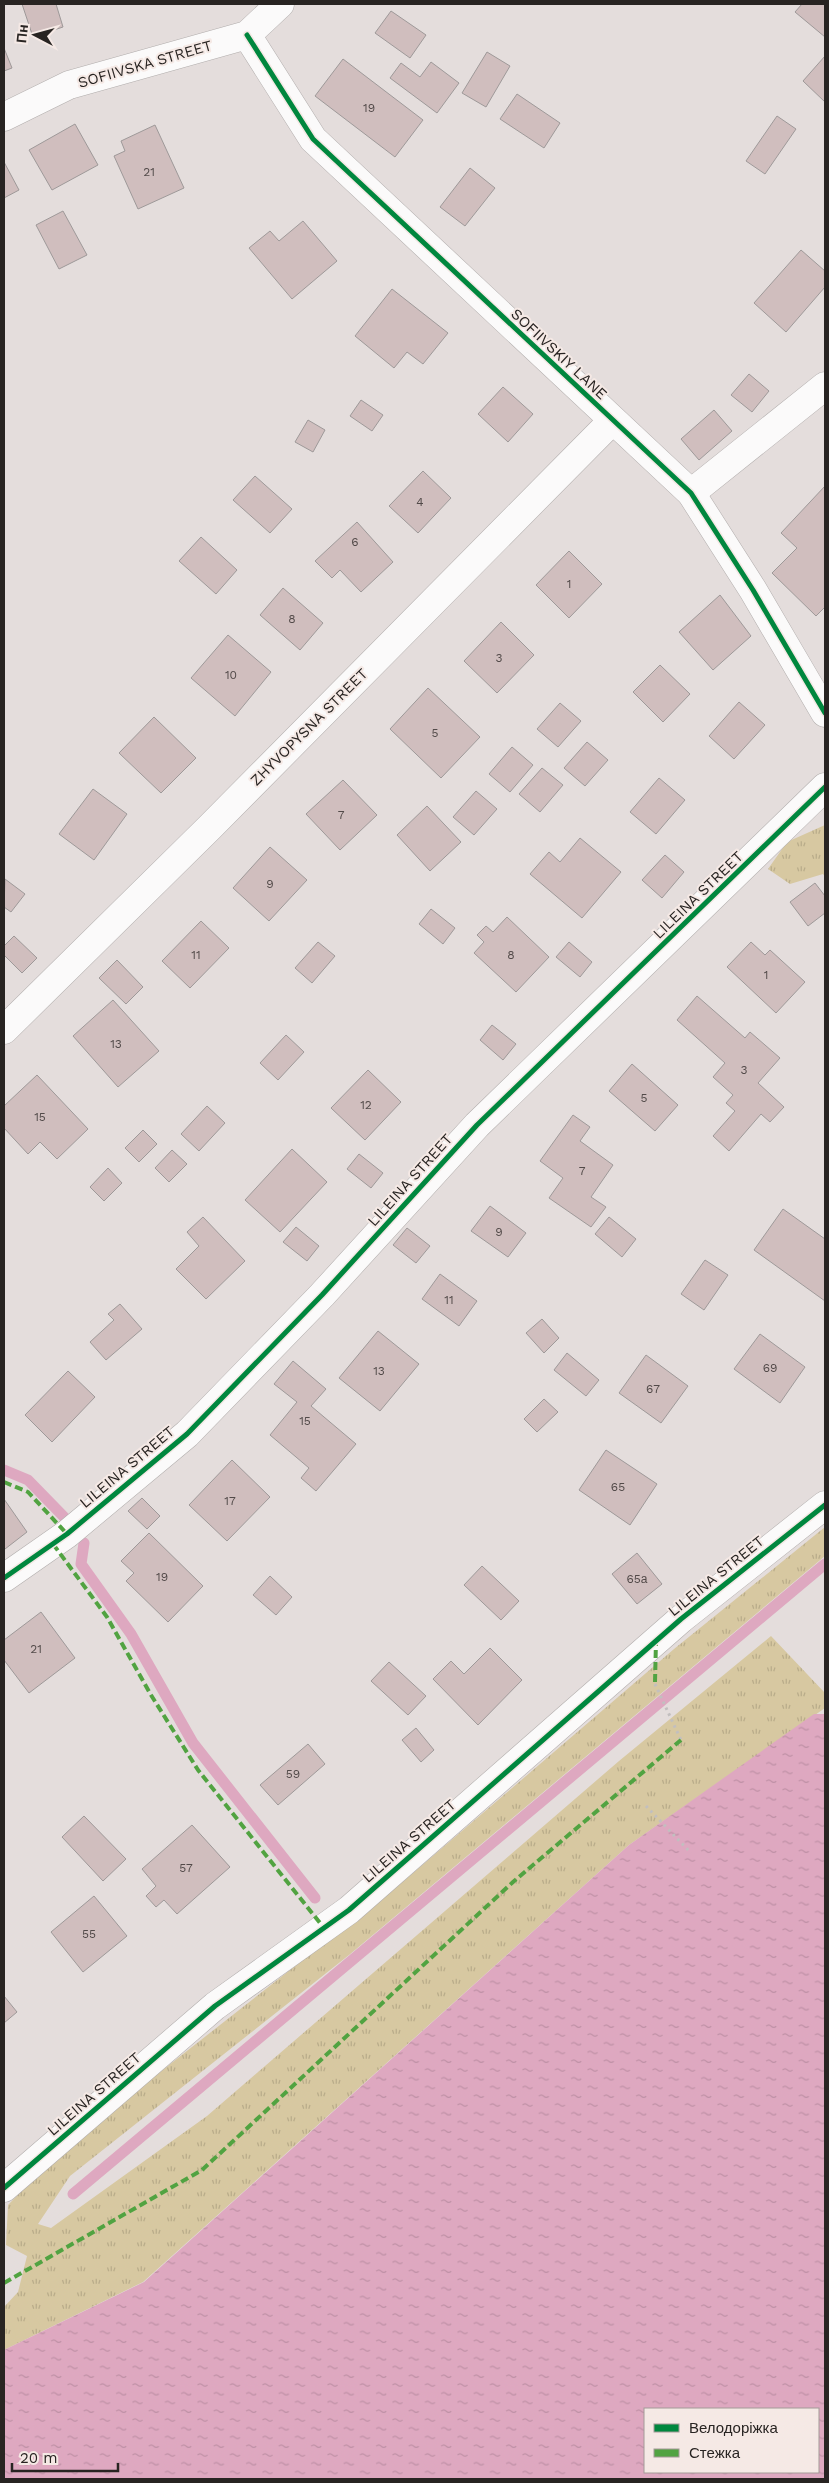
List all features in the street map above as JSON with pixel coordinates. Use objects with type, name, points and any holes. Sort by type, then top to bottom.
[{"type":"street","name":"SOFIIVSKA STREET","points":[[4,117],[69,86],[247,35],[280,4]]},
{"type":"street","name":"SOFIIVSKIY LANE","points":[[247,35],[313,139],[691,493],[753,590],[825,713]]},
{"type":"street","points":[[691,493],[825,386]]},
{"type":"street","name":"ZHYVOPYSNA STREET","points":[[4,1030],[210,827],[612,421]]},
{"type":"street","name":"LILEINA STREET","points":[[4,1578],[67,1534],[187,1434],[322,1296],[477,1125],[825,787]]},
{"type":"street","name":"LILEINA STREET","points":[[4,2188],[215,2006],[349,1910],[681,1619],[825,1505]]},
{"type":"path","points":[[655,1682],[681,1740]]},
{"type":"path","points":[[646,1806],[691,1853]]},
{"type":"green space","points":[[825,825],[825,877],[823,874],[790,884],[768,869],[787,842]]},
{"type":"green space","points":[[825,1527],[825,1556],[349,1955],[70,2176],[38,2224],[51,2228],[207,2116],[619,1761],[771,1636],[825,1693],[825,1708],[629,1845],[143,2282],[4,2350],[4,2307],[18,2292],[27,2256],[6,2245],[8,2205],[62,2149],[406,1879],[674,1649]]},
{"type":"water","points":[[814,1714],[825,1714],[825,2479],[4,2479],[4,2350],[144,2282],[629,1845]]},
{"type":"building","points":[[22,4],[56,4],[63,27],[33,37]]},
{"type":"building","points":[[802,4],[825,4],[825,37],[795,12]]},
{"type":"building","points":[[391,11],[426,35],[410,58],[375,33]]},
{"type":"building","points":[[4,48],[12,68],[4,71]]},
{"type":"building","points":[[487,52],[510,66],[486,107],[462,93]]},
{"type":"building","points":[[825,56],[825,102],[803,81]]},
{"type":"building","points":[[343,59],[423,120],[395,157],[315,96]]},
{"type":"building","points":[[431,62],[459,83],[437,113],[390,78],[401,63],[420,77]]},
{"type":"building","points":[[517,94],[560,123],[544,148],[500,119]]},
{"type":"building","points":[[777,116],[796,129],[765,174],[746,161]]},
{"type":"building","points":[[75,124],[98,165],[52,190],[29,150]]},
{"type":"building","points":[[155,125],[184,188],[138,209],[114,156],[125,151],[121,141]]},
{"type":"building","points":[[4,162],[19,190],[4,198]]},
{"type":"building","points":[[470,168],[495,188],[465,226],[440,207]]},
{"type":"building","points":[[63,211],[87,255],[59,269],[36,225]]},
{"type":"building","points":[[303,221],[337,261],[292,299],[249,248],[270,231],[279,241]]},
{"type":"building","points":[[801,250],[825,271],[825,287],[786,332],[754,303]]},
{"type":"building","points":[[392,289],[448,333],[423,364],[407,352],[394,368],[355,336]]},
{"type":"building","points":[[749,374],[769,391],[752,412],[731,395]]},
{"type":"building","points":[[503,387],[533,414],[508,442],[478,414]]},
{"type":"building","points":[[361,400],[383,415],[372,431],[350,416]]},
{"type":"building","points":[[714,410],[732,431],[699,460],[681,439]]},
{"type":"building","points":[[308,420],[325,430],[313,452],[295,442]]},
{"type":"building","points":[[423,471],[451,498],[418,533],[389,506]]},
{"type":"building","points":[[255,476],[292,509],[270,533],[233,500]]},
{"type":"building","points":[[825,486],[825,607],[816,616],[772,573],[797,548],[781,533]]},
{"type":"building","points":[[357,522],[393,562],[361,592],[340,570],[332,578],[315,561]]},
{"type":"building","points":[[201,537],[237,570],[216,594],[179,561]]},
{"type":"building","points":[[569,551],[602,584],[569,618],[536,585]]},
{"type":"building","points":[[283,588],[323,623],[300,650],[260,615]]},
{"type":"building","points":[[720,595],[751,636],[713,670],[679,632]]},
{"type":"building","points":[[501,622],[534,655],[497,693],[464,661]]},
{"type":"building","points":[[228,635],[271,672],[235,716],[191,678]]},
{"type":"building","points":[[660,665],[690,694],[663,722],[633,692]]},
{"type":"building","points":[[428,688],[480,737],[441,778],[390,729]]},
{"type":"building","points":[[739,702],[765,725],[734,759],[709,736]]},
{"type":"building","points":[[560,703],[581,721],[558,747],[537,729]]},
{"type":"building","points":[[154,717],[196,758],[161,793],[119,753]]},
{"type":"building","points":[[587,742],[608,760],[585,786],[564,768]]},
{"type":"building","points":[[512,747],[533,765],[510,792],[489,774]]},
{"type":"building","points":[[542,768],[563,785],[540,812],[519,794]]},
{"type":"building","points":[[659,778],[685,800],[656,834],[630,812]]},
{"type":"building","points":[[343,780],[377,815],[340,850],[306,814]]},
{"type":"building","points":[[93,789],[127,814],[94,860],[59,834]]},
{"type":"building","points":[[476,791],[497,809],[474,835],[453,817]]},
{"type":"building","points":[[427,806],[461,842],[430,871],[397,835]]},
{"type":"building","points":[[580,838],[621,872],[582,918],[530,874],[549,852],[560,862]]},
{"type":"building","points":[[270,847],[307,880],[269,921],[233,888]]},
{"type":"building","points":[[665,855],[684,872],[662,898],[642,880]]},
{"type":"building","points":[[5,879],[25,894],[11,912],[4,907]]},
{"type":"building","points":[[815,883],[825,896],[825,913],[808,926],[790,902]]},
{"type":"building","points":[[431,909],[455,928],[443,944],[419,924]]},
{"type":"building","points":[[507,917],[549,957],[516,992],[474,953],[484,942],[477,935],[486,926],[493,932]]},
{"type":"building","points":[[201,921],[229,948],[190,988],[162,961]]},
{"type":"building","points":[[14,936],[37,958],[22,973],[4,955],[4,946]]},
{"type":"building","points":[[318,942],[335,956],[312,983],[295,968]]},
{"type":"building","points":[[569,942],[592,962],[580,977],[556,957]]},
{"type":"building","points":[[751,942],[765,955],[770,950],[805,982],[776,1013],[727,967]]},
{"type":"building","points":[[117,960],[143,987],[126,1004],[99,978]]},
{"type":"building","points":[[697,996],[745,1038],[750,1032],[780,1058],[758,1083],[784,1107],[770,1122],[761,1114],[729,1151],[713,1136],[735,1111],[726,1103],[733,1095],[713,1077],[725,1063],[677,1020]]},
{"type":"building","points":[[113,1000],[159,1051],[118,1087],[73,1036]]},
{"type":"building","points":[[492,1025],[516,1044],[503,1060],[480,1040]]},
{"type":"building","points":[[286,1035],[304,1052],[278,1080],[260,1063]]},
{"type":"building","points":[[632,1064],[678,1105],[655,1131],[609,1091]]},
{"type":"building","points":[[368,1070],[401,1102],[365,1140],[331,1108]]},
{"type":"building","points":[[37,1075],[88,1129],[57,1159],[40,1142],[28,1154],[4,1128],[4,1106]]},
{"type":"building","points":[[207,1106],[225,1123],[199,1151],[181,1134]]},
{"type":"building","points":[[573,1115],[590,1127],[580,1141],[613,1165],[591,1197],[606,1207],[591,1227],[549,1198],[563,1178],[540,1161]]},
{"type":"building","points":[[143,1130],[157,1144],[139,1162],[125,1148]]},
{"type":"building","points":[[292,1149],[327,1182],[280,1232],[245,1200]]},
{"type":"building","points":[[172,1150],[187,1164],[169,1182],[155,1168]]},
{"type":"building","points":[[359,1154],[383,1173],[371,1188],[347,1169]]},
{"type":"building","points":[[108,1168],[122,1183],[104,1201],[90,1187]]},
{"type":"building","points":[[490,1206],[526,1233],[508,1257],[471,1231]]},
{"type":"building","points":[[783,1209],[825,1239],[825,1301],[754,1250]]},
{"type":"building","points":[[203,1217],[245,1261],[206,1299],[176,1269],[199,1246],[187,1232]]},
{"type":"building","points":[[609,1217],[636,1239],[622,1257],[595,1234]]},
{"type":"building","points":[[296,1227],[319,1246],[307,1261],[283,1242]]},
{"type":"building","points":[[407,1228],[430,1246],[416,1263],[393,1245]]},
{"type":"building","points":[[705,1260],[728,1275],[704,1310],[681,1294]]},
{"type":"building","points":[[440,1274],[477,1301],[459,1326],[422,1299]]},
{"type":"building","points":[[120,1304],[142,1329],[106,1360],[90,1342],[114,1320],[108,1314]]},
{"type":"building","points":[[542,1319],[559,1338],[544,1353],[526,1333]]},
{"type":"building","points":[[378,1331],[419,1364],[380,1411],[339,1378]]},
{"type":"building","points":[[760,1334],[805,1367],[780,1403],[734,1369]]},
{"type":"building","points":[[567,1353],[599,1380],[586,1396],[554,1370]]},
{"type":"building","points":[[646,1355],[688,1386],[661,1423],[619,1393]]},
{"type":"building","points":[[293,1361],[326,1389],[311,1406],[356,1444],[316,1491],[301,1478],[309,1468],[270,1435],[297,1402],[274,1384]]},
{"type":"building","points":[[68,1371],[95,1397],[52,1442],[25,1415]]},
{"type":"building","points":[[544,1399],[558,1412],[537,1432],[524,1419]]},
{"type":"building","points":[[606,1450],[657,1484],[630,1525],[579,1490]]},
{"type":"building","points":[[232,1460],[270,1497],[227,1541],[189,1505]]},
{"type":"building","points":[[142,1498],[160,1516],[147,1529],[128,1511]]},
{"type":"building","points":[[4,1499],[27,1532],[5,1549],[4,1547]]},
{"type":"building","points":[[149,1533],[203,1586],[168,1622],[126,1581],[134,1573],[121,1561]]},
{"type":"building","points":[[637,1553],[662,1584],[637,1604],[612,1574]]},
{"type":"building","points":[[482,1566],[519,1601],[501,1620],[464,1585]]},
{"type":"building","points":[[270,1576],[292,1597],[276,1615],[253,1595]]},
{"type":"building","points":[[41,1612],[75,1658],[29,1693],[4,1660],[4,1640]]},
{"type":"building","points":[[490,1648],[522,1680],[478,1725],[433,1679],[451,1661],[464,1674]]},
{"type":"building","points":[[389,1662],[426,1696],[408,1715],[371,1681]]},
{"type":"building","points":[[416,1728],[434,1750],[421,1762],[402,1740]]},
{"type":"building","points":[[308,1744],[325,1764],[278,1805],[260,1785]]},
{"type":"building","points":[[84,1816],[126,1859],[103,1881],[62,1837]]},
{"type":"building","points":[[192,1825],[230,1867],[177,1914],[164,1900],[156,1907],[146,1896],[156,1886],[142,1869]]},
{"type":"building","points":[[94,1896],[127,1936],[83,1972],[51,1932]]},
{"type":"building","points":[[4,1996],[17,2012],[4,2023]]},
{"type":"waterway","points":[[4,1470],[28,1480],[67,1520]]},
{"type":"waterway","points":[[84,1543],[81,1564],[131,1634],[193,1743],[315,1898]]},
{"type":"waterway","points":[[73,2194],[825,1564]]},
{"type":"marked path","points":[[4,1482],[28,1492],[67,1534]]},
{"type":"marked path","points":[[53,1544],[107,1617],[151,1695],[198,1770],[324,1928]]},
{"type":"marked path","points":[[655,1682],[656,1641]]},
{"type":"marked path","points":[[4,2283],[202,2170],[513,1882],[681,1740]]},
{"type":"cycle path","points":[[247,35],[313,139],[691,493],[753,590],[825,713]]},
{"type":"cycle path","points":[[4,1578],[67,1534],[187,1434],[322,1295],[477,1125],[825,787]]},
{"type":"cycle path","points":[[4,2188],[215,2006],[349,1910],[681,1619],[825,1505]]}]
